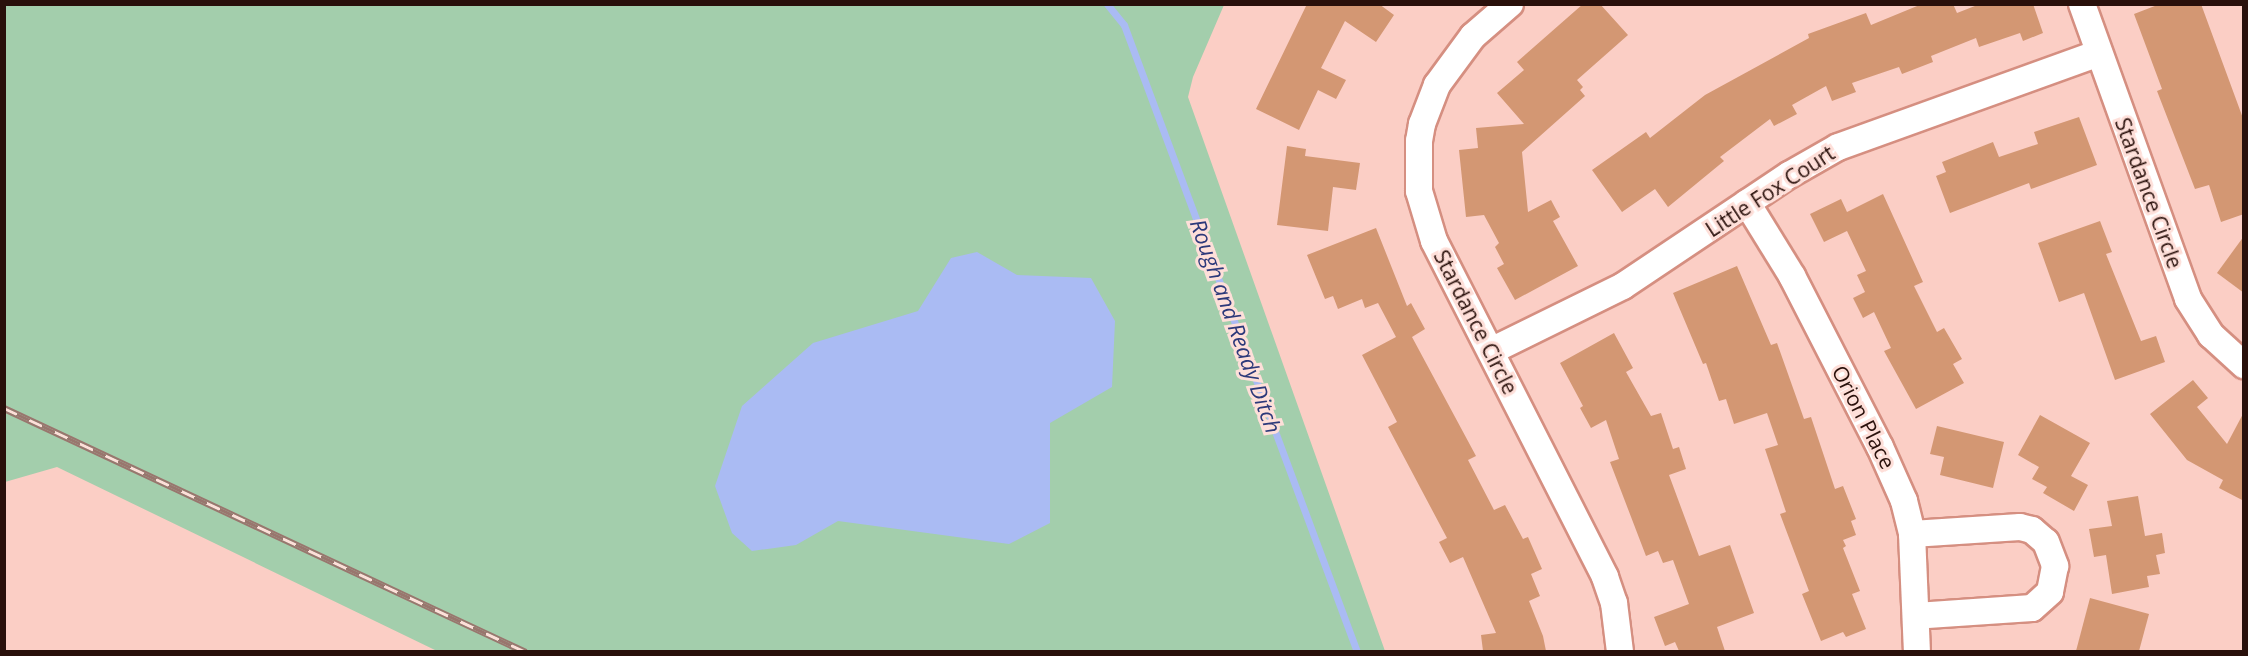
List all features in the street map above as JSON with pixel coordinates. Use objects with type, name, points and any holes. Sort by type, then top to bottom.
[{"type":"street","name":"Stardance Circle","points":[[1510,4],[1473,36],[1442,76],[1422,124],[1417,158],[1421,200],[1434,241],[1605,578],[1614,603],[1620,651]]},
{"type":"street","name":"Stardance Circle","points":[[2082,4],[2188,299],[2211,335],[2244,365]]},
{"type":"street","name":"Little Fox Court","points":[[1491,351],[1623,286],[1796,170],[1838,147],[2099,53]]},
{"type":"street","name":"Orion Place","points":[[1747,203],[1792,276],[1880,447],[1904,501],[1912,534],[1917,651]]},
{"type":"street","points":[[1912,534],[2020,526],[2032,530],[2046,542],[2055,566],[2050,592],[2032,608],[1916,616]]},
{"type":"green space","points":[[5,5],[1224,5],[1193,77],[1188,97],[1385,651],[437,651],[57,467],[5,482]]},
{"type":"water","points":[[977,252],[1017,275],[1091,278],[1115,321],[1112,387],[1050,423],[1050,523],[1009,544],[838,521],[796,545],[752,551],[732,533],[715,486],[742,406],[813,343],[918,311],[951,258]]},
{"type":"building","points":[[1307,4],[1379,4],[1394,15],[1376,42],[1345,21],[1321,68],[1346,80],[1336,99],[1318,90],[1299,130],[1256,109]]},
{"type":"building","points":[[1583,4],[1600,4],[1628,35],[1577,80],[1583,87],[1580,90],[1585,96],[1522,152],[1528,212],[1551,200],[1560,217],[1553,221],[1578,266],[1515,300],[1497,268],[1504,264],[1495,247],[1499,243],[1484,215],[1466,217],[1459,150],[1478,148],[1476,128],[1524,124],[1497,93],[1524,70],[1517,62]]},
{"type":"building","points":[[1922,4],[1953,4],[1957,13],[1980,4],[2033,4],[2043,33],[2023,41],[2020,33],[1979,47],[1976,38],[1931,56],[1933,62],[1902,74],[1899,67],[1852,83],[1856,92],[1832,101],[1826,86],[1792,105],[1797,114],[1774,126],[1770,119],[1720,157],[1724,161],[1668,207],[1655,189],[1622,212],[1592,170],[1646,132],[1650,138],[1705,95],[1809,38],[1808,34],[1866,13],[1871,25]]},
{"type":"building","points":[[2160,4],[2201,4],[2244,121],[2244,214],[2221,222],[2209,185],[2195,189],[2157,91],[2162,89],[2134,14]]},
{"type":"building","points":[[2079,117],[2097,165],[2031,189],[2029,183],[1950,213],[1936,176],[1946,172],[1942,162],[1993,142],[1999,157],[2038,144],[2034,132]]},
{"type":"building","points":[[1287,146],[1306,149],[1305,156],[1360,163],[1356,190],[1333,187],[1328,231],[1277,225]]},
{"type":"building","points":[[1883,194],[1923,282],[1914,286],[1937,332],[1944,328],[1962,359],[1953,364],[1964,383],[1916,409],[1884,351],[1891,348],[1874,312],[1863,318],[1853,298],[1865,292],[1857,275],[1866,271],[1847,231],[1824,242],[1810,214],[1841,199],[1847,212]]},
{"type":"building","points":[[2100,221],[2112,252],[2106,254],[2141,341],[2156,336],[2165,362],[2115,380],[2084,293],[2059,302],[2038,243]]},
{"type":"building","points":[[1376,228],[1407,306],[1411,303],[1425,329],[1412,337],[1476,456],[1468,460],[1494,510],[1505,505],[1523,539],[1528,537],[1542,569],[1531,574],[1540,596],[1529,601],[1543,636],[1546,651],[1483,651],[1481,635],[1496,633],[1463,557],[1450,563],[1439,542],[1447,538],[1388,427],[1397,422],[1362,355],[1396,337],[1378,303],[1365,308],[1362,299],[1338,309],[1333,296],[1325,299],[1307,255]]},
{"type":"building","points":[[2244,236],[2244,293],[2217,273]]},
{"type":"building","points":[[1737,266],[1771,345],[1777,343],[1804,419],[1811,417],[1835,489],[1843,486],[1856,519],[1851,521],[1856,535],[1843,540],[1846,546],[1843,548],[1860,591],[1852,594],[1866,629],[1846,637],[1843,632],[1821,641],[1802,594],[1809,591],[1780,514],[1786,512],[1765,449],[1778,445],[1767,413],[1734,424],[1726,399],[1719,401],[1706,363],[1703,364],[1673,293]]},
{"type":"building","points":[[1614,333],[1633,368],[1626,372],[1651,416],[1661,413],[1673,449],[1679,447],[1686,469],[1669,475],[1699,556],[1730,545],[1754,613],[1717,627],[1725,651],[1679,651],[1675,642],[1665,646],[1654,617],[1689,604],[1673,560],[1663,563],[1658,551],[1646,556],[1610,462],[1619,459],[1606,420],[1591,428],[1580,408],[1583,406],[1560,363]]},
{"type":"building","points":[[2193,380],[2208,398],[2197,407],[2227,444],[2244,412],[2244,501],[2219,488],[2223,480],[2187,460],[2150,414]]},
{"type":"building","points":[[2040,415],[2090,443],[2071,476],[2088,485],[2074,511],[2043,493],[2047,487],[2032,479],[2039,467],[2018,455]]},
{"type":"building","points":[[1937,426],[2004,442],[1993,488],[1940,475],[1944,457],[1930,454]]},
{"type":"building","points":[[2138,496],[2145,536],[2162,533],[2165,553],[2156,555],[2160,574],[2147,576],[2149,587],[2112,594],[2106,555],[2094,557],[2089,529],[2112,526],[2107,501]]},
{"type":"building","points":[[2090,598],[2149,614],[2139,651],[2076,651]]},
{"type":"waterway","name":"Rough and Ready Ditch","points":[[1107,4],[1124,25],[1357,652]]},
{"type":"railway","points":[[4,408],[526,652]]}]
